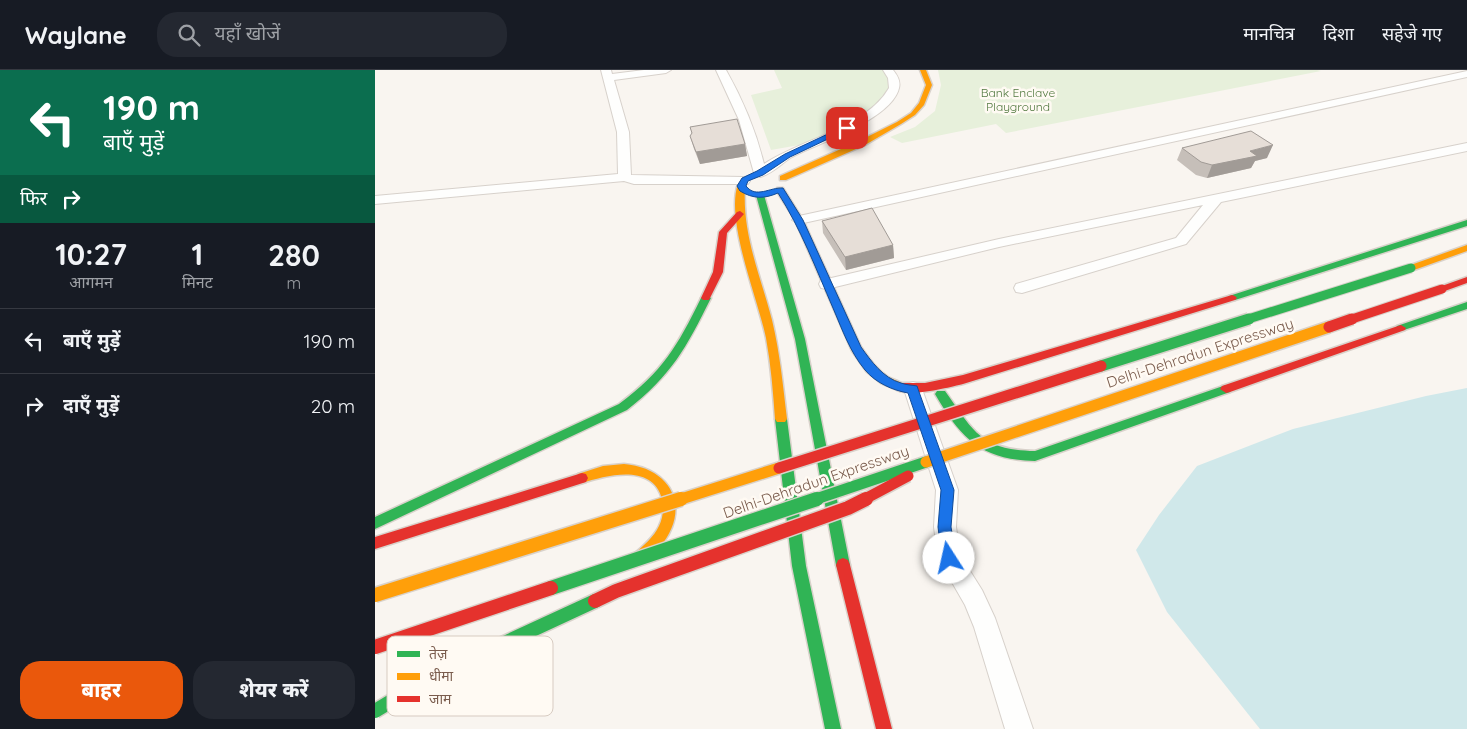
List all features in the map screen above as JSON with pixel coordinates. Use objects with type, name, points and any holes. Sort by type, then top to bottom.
[{"type":"main road","points":[[742,184],[747,193],[760,196],[913,114],[922,104],[929,86],[923,70]]},
{"type":"main road","points":[[742,184],[857,132],[893,111]]},
{"type":"main road","points":[[765,173],[782,184],[856,348],[869,368],[897,387],[913,389],[935,386],[1064,351],[1467,223]]},
{"type":"main road","points":[[742,184],[739,199],[745,244],[771,338],[799,566],[833,729]]},
{"type":"main road","points":[[760,196],[799,339],[840,552],[884,729]]},
{"type":"main road","points":[[375,523],[623,407],[648,389],[671,365],[680,351],[718,272],[723,232],[727,225],[740,214]]},
{"type":"main road","name":"Delhi-Dehradun Expressway","points":[[375,595],[1467,248]]},
{"type":"main road","name":"Delhi-Dehradun Expressway","points":[[407,636],[1467,280]]},
{"type":"main road","points":[[935,386],[972,438],[991,450],[1011,457],[1035,456],[1467,305]]},
{"type":"main road","points":[[520,636],[616,592],[848,508],[957,450]]},
{"type":"main road","points":[[375,543],[600,472],[626,467],[649,473],[661,482],[669,496],[668,518],[664,530],[646,554],[518,636]]},
{"type":"main road","name":"Delhi-Dehradun Expressway","points":[[375,647],[387,643]]},
{"type":"main road","points":[[375,711],[387,704]]},
{"type":"street","points":[[625,177],[623,132],[608,74],[667,70]]},
{"type":"street","points":[[721,70],[730,86],[765,173],[787,155],[847,128],[878,108],[893,89],[894,81],[888,70]]},
{"type":"street","points":[[799,220],[1467,74]]},
{"type":"street","points":[[827,284],[999,243],[1467,147]]},
{"type":"street","points":[[375,200],[625,177],[634,180],[742,184]]},
{"type":"street","points":[[1022,288],[1181,241],[1215,200]]},
{"type":"street","points":[[913,389],[947,490],[945,527],[949,558],[974,598],[986,627],[1019,729]]},
{"type":"green space","points":[[774,70],[885,70],[894,81],[884,102],[851,124],[805,144],[771,150],[751,95],[782,88]]},
{"type":"green space","name":"Bank Enclave Playground","points":[[938,70],[1321,71],[1006,133],[996,124],[902,143],[890,137],[915,127],[935,111],[941,85]]},
{"type":"water","points":[[1467,388],[1467,729],[1260,729],[1167,612],[1136,550],[1159,515],[1197,466],[1293,429],[1426,396]]},
{"type":"building","points":[[737,119],[745,144],[696,152],[690,136],[692,133],[690,127]]},
{"type":"building","points":[[1251,131],[1273,145],[1250,151],[1257,156],[1212,165],[1201,162],[1182,148]]},
{"type":"building","points":[[872,208],[893,245],[845,257],[822,221]]},
{"type":"traffic: fast","points":[[760,195],[800,339],[843,565]]},
{"type":"traffic: fast","points":[[1232,298],[1467,223]]},
{"type":"traffic: fast","points":[[1101,366],[1411,268]]},
{"type":"traffic: fast","points":[[375,523],[623,407],[653,383],[664,371],[681,346],[706,298]]},
{"type":"traffic: fast","points":[[1401,328],[1467,305]]},
{"type":"traffic: fast","points":[[941,394],[960,421],[978,441],[1001,453],[1016,456],[1035,456],[1226,389]]},
{"type":"traffic: fast","points":[[781,419],[799,566],[833,729]]},
{"type":"traffic: fast","points":[[551,588],[926,462]]},
{"type":"traffic: fast","points":[[519,636],[595,601]]},
{"type":"traffic: fast","points":[[375,711],[387,704]]},
{"type":"traffic: slow","points":[[783,178],[862,143],[913,114],[922,104],[929,85],[923,70]]},
{"type":"traffic: slow","points":[[741,186],[741,224],[771,339],[781,419]]},
{"type":"traffic: slow","points":[[780,190],[799,220],[856,348],[870,368],[885,380],[900,387]]},
{"type":"traffic: slow","points":[[1411,268],[1467,248]]},
{"type":"traffic: slow","points":[[926,462],[1329,327]]},
{"type":"traffic: slow","points":[[375,595],[779,468]]},
{"type":"traffic: slow","points":[[582,478],[613,470],[636,470],[655,478],[662,486],[667,494],[669,504],[666,526],[657,540],[639,559]]},
{"type":"traffic: jam","points":[[706,298],[718,272],[723,232],[740,214]]},
{"type":"traffic: jam","points":[[1442,289],[1467,280]]},
{"type":"traffic: jam","points":[[1329,327],[1442,289]]},
{"type":"traffic: jam","points":[[900,387],[938,386],[963,380],[1232,298]]},
{"type":"traffic: jam","points":[[1226,389],[1401,328]]},
{"type":"traffic: jam","points":[[779,468],[1101,366]]},
{"type":"traffic: jam","points":[[595,601],[616,591],[848,508],[908,476]]},
{"type":"traffic: jam","points":[[375,543],[582,478]]},
{"type":"traffic: jam","points":[[843,565],[884,729]]},
{"type":"traffic: jam","points":[[408,636],[551,588]]},
{"type":"traffic: jam","points":[[375,647],[387,643]]},
{"type":"route","points":[[847,128],[787,155],[760,173],[749,177],[741,186],[747,193],[760,196],[780,190],[799,220],[856,348],[869,368],[897,387],[913,389],[947,490],[948,503],[945,527],[949,558]]}]
